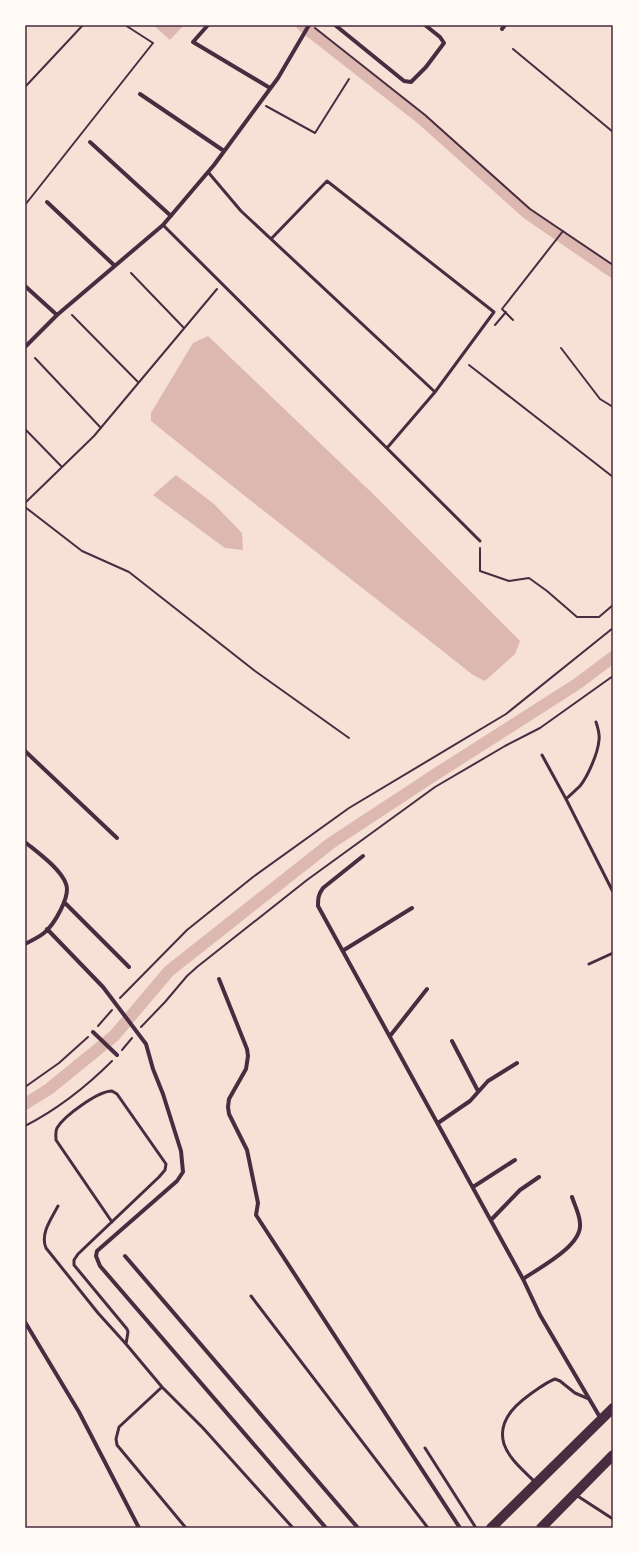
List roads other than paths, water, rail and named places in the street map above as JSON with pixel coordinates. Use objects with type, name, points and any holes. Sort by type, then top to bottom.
[{"type":"main road","points":[[491,1528],[613,1408]]},
{"type":"main road","points":[[540,1528],[613,1455]]},
{"type":"street","points":[[208,25],[193,42],[270,88]]},
{"type":"street","points":[[25,347],[57,315],[163,226],[208,172],[260,103],[278,78],[310,25]]},
{"type":"street","points":[[335,25],[404,81],[411,82],[426,67],[444,43],[425,25]]},
{"type":"street","points":[[502,29],[505,25]]},
{"type":"street","points":[[140,94],[224,151]]},
{"type":"street","points":[[90,142],[171,216]]},
{"type":"street","points":[[47,202],[115,266]]},
{"type":"street","points":[[25,286],[57,315]]},
{"type":"street","points":[[26,753],[117,838]]},
{"type":"street","points":[[25,842],[58,872],[66,883],[67,890],[60,911],[44,933],[25,944]]},
{"type":"street","points":[[364,856],[323,888],[319,894],[318,906],[344,950],[491,1220],[523,1279],[540,1315],[601,1419]]},
{"type":"street","points":[[64,902],[129,967]]},
{"type":"street","points":[[344,950],[412,908]]},
{"type":"street","points":[[47,929],[103,987],[146,1044],[181,1151],[183,1172],[177,1181],[97,1251],[96,1256],[100,1266],[326,1528]]},
{"type":"street","points":[[219,979],[247,1049],[248,1056],[246,1069],[229,1099],[228,1107],[229,1114],[247,1150],[258,1203],[256,1215],[460,1528]]},
{"type":"street","points":[[390,1036],[427,990]]},
{"type":"street","points":[[94,1033],[116,1054]]},
{"type":"street","points":[[452,1041],[478,1091]]},
{"type":"street","points":[[438,1123],[470,1101],[478,1091],[496,1075],[517,1062]]},
{"type":"street","points":[[473,1187],[515,1160]]},
{"type":"street","points":[[491,1220],[520,1190],[539,1177]]},
{"type":"street","points":[[523,1279],[569,1247],[576,1239],[581,1225],[572,1197]]},
{"type":"street","points":[[124,1256],[358,1528]]},
{"type":"street","points":[[25,1322],[79,1412],[139,1528]]},
{"type":"lane","points":[[208,172],[241,211],[435,392]]},
{"type":"lane","points":[[271,240],[327,181],[494,312],[435,392],[387,448]]},
{"type":"lane","points":[[163,226],[480,541]]},
{"type":"lane","points":[[566,798],[580,786],[586,778],[599,741],[599,731],[596,722]]},
{"type":"lane","points":[[542,755],[566,798],[613,892]]},
{"type":"lane","points":[[589,964],[613,953]]},
{"type":"lane","points":[[112,1222],[56,1140],[57,1128],[66,1118],[81,1105],[107,1091],[112,1091],[117,1094],[166,1164],[165,1170],[159,1177],[112,1222],[78,1254],[74,1260],[74,1265],[127,1329],[126,1344]]},
{"type":"lane","points":[[58,1206],[43,1240],[46,1248],[98,1313],[162,1387],[203,1428],[293,1528]]},
{"type":"lane","points":[[252,1296],[428,1528]]},
{"type":"lane","points":[[536,1483],[508,1452],[504,1444],[502,1429],[510,1412],[530,1394],[555,1379],[560,1381],[575,1393],[590,1399]]},
{"type":"lane","points":[[162,1387],[119,1426],[116,1439],[117,1445],[186,1528]]},
{"type":"lane","points":[[425,1448],[476,1528]]},
{"type":"lane","points":[[575,1494],[613,1519]]},
{"type":"waterway","points":[[302,25],[422,119],[527,213],[613,272]]},
{"type":"waterway","points":[[25,1104],[49,1089],[114,1036],[169,971],[331,843],[577,684],[613,657]]}]
